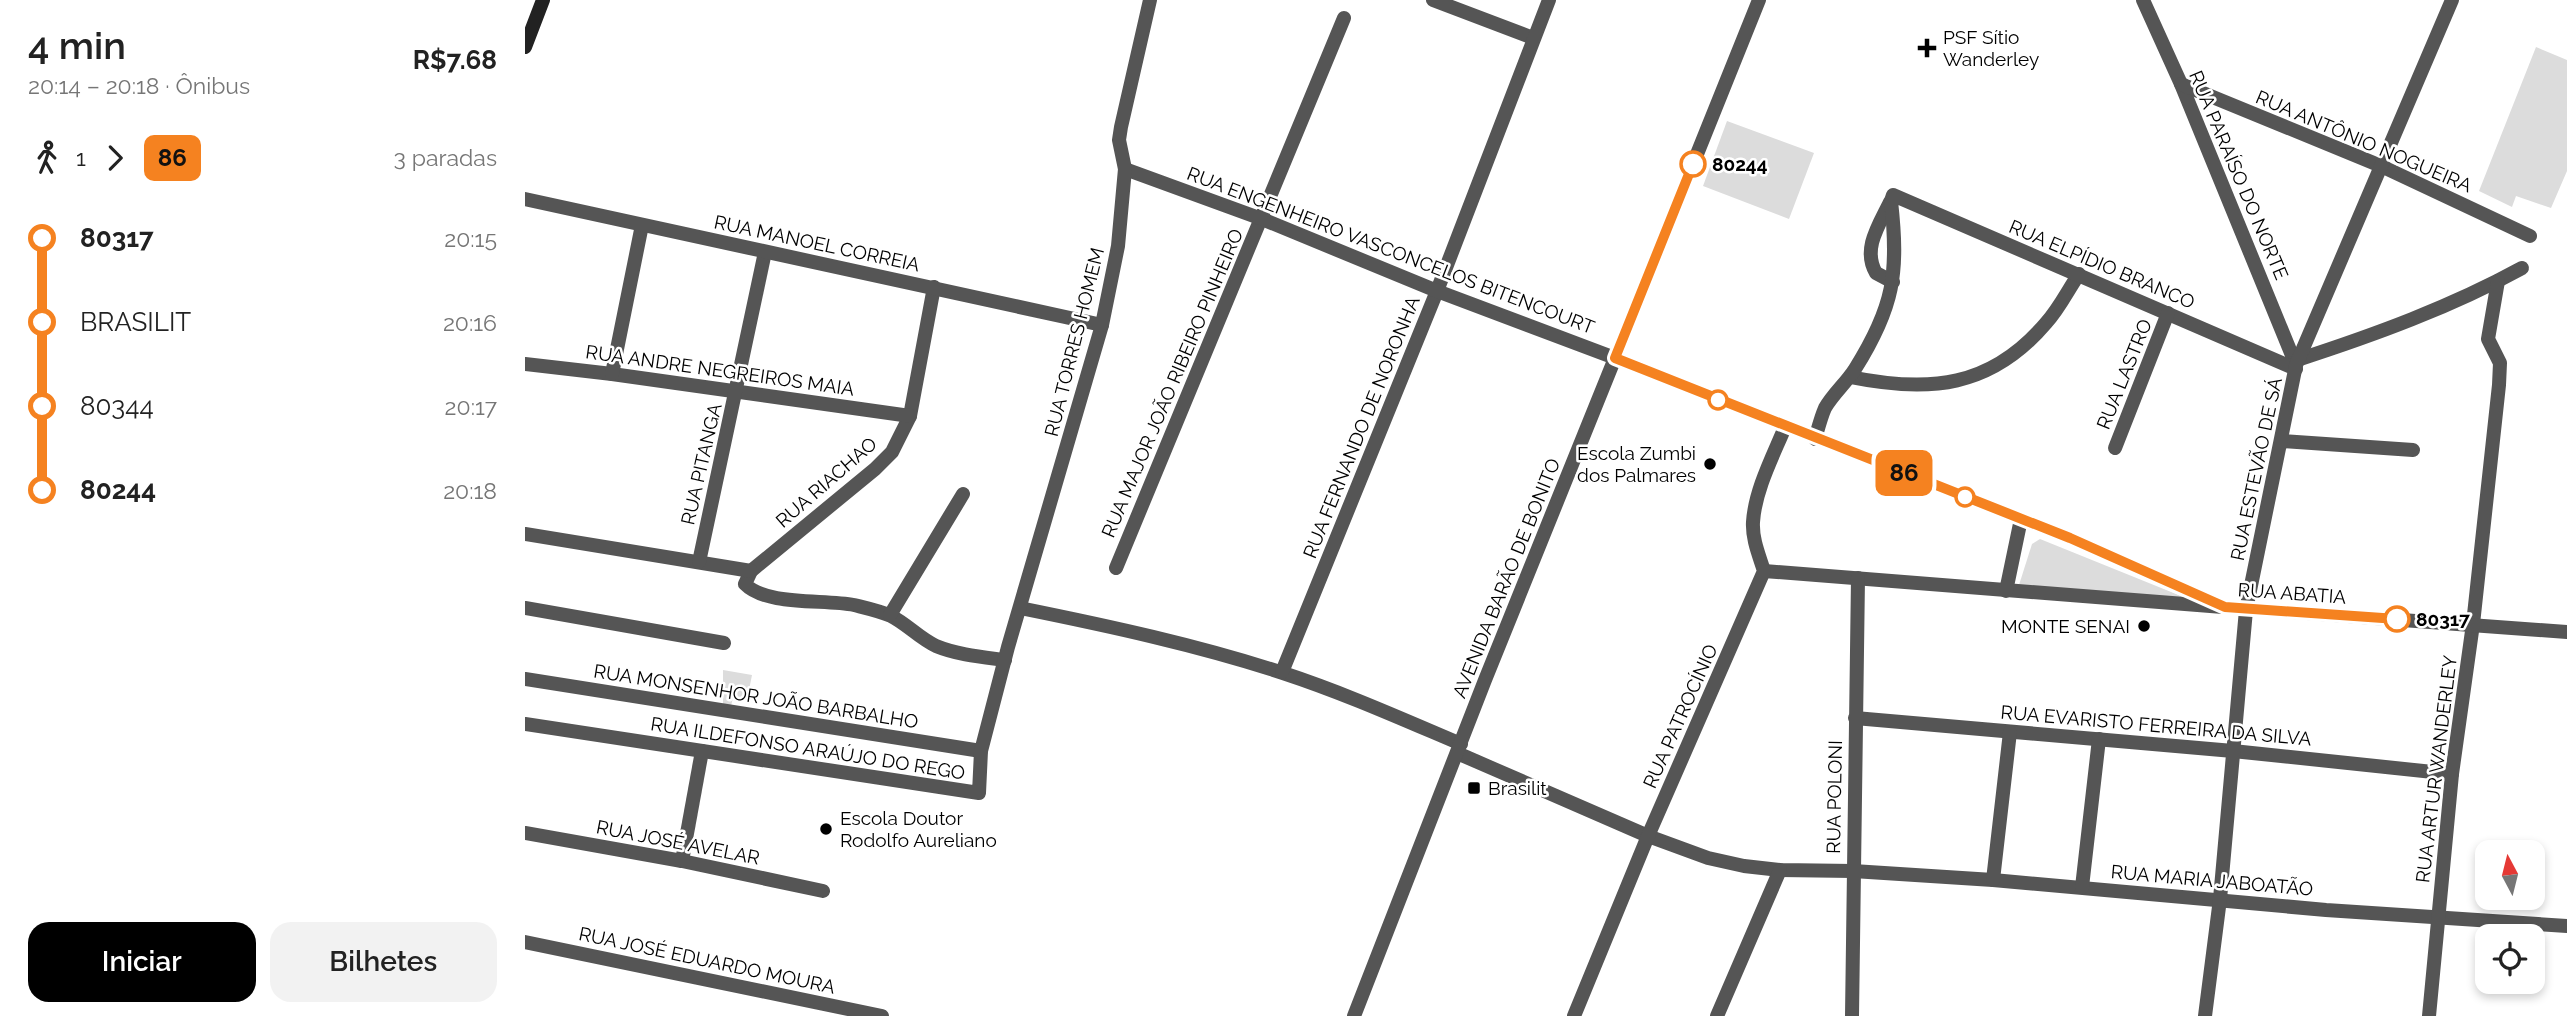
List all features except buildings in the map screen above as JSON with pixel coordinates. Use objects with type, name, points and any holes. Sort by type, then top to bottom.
[{"type":"main road","points":[[525,47],[543,0]]},
{"type":"street","name":"RUA TORRES HOMEM","points":[[1006,654],[1102,325],[1118,247],[1125,169],[1119,140],[1150,0]]},
{"type":"street","points":[[1433,0],[1534,38]]},
{"type":"street","name":"RUA FERNANDO DE NORONHA","points":[[1282,673],[1437,290],[1549,0]]},
{"type":"street","name":"AVENIDA BARÃO DE BONITO","points":[[1354,1016],[1759,0]]},
{"type":"street","name":"RUA PARAÍSO DO NORTE","points":[[2143,0],[2181,85],[2296,365]]},
{"type":"street","name":"RUA ESTEVÃO DE SÁ","points":[[2205,1016],[2220,899],[2246,610],[2296,365],[2452,0]]},
{"type":"street","name":"RUA MAJOR JOÃO RIBEIRO PINHEIRO","points":[[1115,568],[1344,18]]},
{"type":"street","name":"RUA ANTÔNIO NOGUEIRA","points":[[2181,85],[2381,166],[2530,236]]},
{"type":"street","name":"RUA ENGENHEIRO VASCONCELOS BITENCOURT","points":[[1125,169],[1262,219],[2021,519],[2225,607]]},
{"type":"street","points":[[1892,198],[1871,243],[1870,253],[1876,273],[1893,282]]},
{"type":"street","points":[[1815,439],[1825,408],[1850,377],[1883,320],[1893,282],[1895,246],[1892,198]]},
{"type":"street","name":"RUA ELPÍDIO BRANCO","points":[[1892,198],[2296,365]]},
{"type":"street","name":"RUA MANOEL CORREIA","points":[[525,199],[1102,325]]},
{"type":"street","points":[[612,374],[642,225]]},
{"type":"street","name":"RUA PITANGA","points":[[699,562],[765,252]]},
{"type":"street","points":[[2296,365],[2498,281],[2522,268]]},
{"type":"street","points":[[1850,377],[1917,386],[1950,383],[1983,373],[2016,354],[2047,322],[2079,274]]},
{"type":"street","name":"RUA ARTUR WANDERLEY","points":[[2430,1016],[2452,774],[2473,624],[2499,385],[2500,363],[2496,352],[2488,343],[2498,281]]},
{"type":"street","name":"RUA RIACHAO","points":[[751,571],[892,452],[910,416],[934,287]]},
{"type":"street","name":"RUA LASTRO","points":[[2115,448],[2168,313]]},
{"type":"street","name":"RUA ANDRE NEGREIROS MAIA","points":[[525,364],[910,416]]},
{"type":"street","points":[[1764,571],[1755,544],[1754,515],[1766,473],[1785,427]]},
{"type":"street","points":[[2282,441],[2413,450]]},
{"type":"street","points":[[890,615],[963,494]]},
{"type":"street","points":[[2005,591],[2021,519]]},
{"type":"street","points":[[525,534],[751,571],[745,584],[758,592],[792,599],[854,605],[890,615],[921,638],[958,653],[1006,654]]},
{"type":"street","name":"RUA ABATIA","points":[[1764,571],[2246,610],[2567,632]]},
{"type":"street","name":"RUA PATROCÍNIO","points":[[1574,1016],[1648,836],[1764,571]]},
{"type":"street","name":"RUA POLONI","points":[[1852,1016],[1858,578]]},
{"type":"street","points":[[525,608],[725,643]]},
{"type":"street","name":"RUA MARIA JABOATÃO","points":[[1020,608],[1149,635],[1282,673],[1362,701],[1648,836],[1708,858],[1744,866],[1993,880],[2438,918],[2567,926]]},
{"type":"street","name":"RUA ILDEFONSO ARAÚJO DO REGO","points":[[525,724],[979,793],[981,751],[1006,654]]},
{"type":"street","name":"RUA MONSENHOR JOÃO BARBALHO","points":[[525,679],[981,751]]},
{"type":"street","name":"RUA EVARISTO FERREIRA DA SILVA","points":[[1855,718],[2233,751],[2452,774]]},
{"type":"street","points":[[1993,880],[2010,732]]},
{"type":"street","points":[[2082,887],[2099,739]]},
{"type":"street","points":[[682,861],[702,751]]},
{"type":"street","name":"RUA JOSÉ AVELAR","points":[[525,833],[682,861],[824,891]]},
{"type":"street","points":[[1717,1016],[1780,870]]},
{"type":"street","name":"RUA JOSÉ EDUARDO MOURA","points":[[525,942],[882,1016]]},
{"type":"shaded area","points":[[2536,47],[2567,60],[2567,171],[2551,208],[2516,196],[2512,207],[2479,191]]},
{"type":"shaded area","points":[[1727,121],[1814,153],[1789,219],[1703,186]]},
{"type":"shaded area","points":[[2040,539],[2186,598],[2019,585],[2032,544]]},
{"type":"shaded area","points":[[723,670],[752,675],[747,700],[733,697],[730,711],[723,707]]},
{"type":"bus line","name":"86","points":[[1693,164],[1615,358],[2070,538],[2225,607],[2397,619]]},
{"type":"place","name":"PSF Sítio Wanderley","points":[[1927,48]]},
{"type":"place","name":"80244","points":[[1693,164]]},
{"type":"place","name":"Escola Zumbi dos Palmares","points":[[1710,464]]},
{"type":"place","name":"80317","points":[[2397,619]]},
{"type":"place","name":"MONTE SENAI","points":[[2144,626]]},
{"type":"place","name":"Brasilit","points":[[1474,788]]},
{"type":"place","name":"Escola Doutor Rodolfo Aureliano","points":[[826,829]]}]
